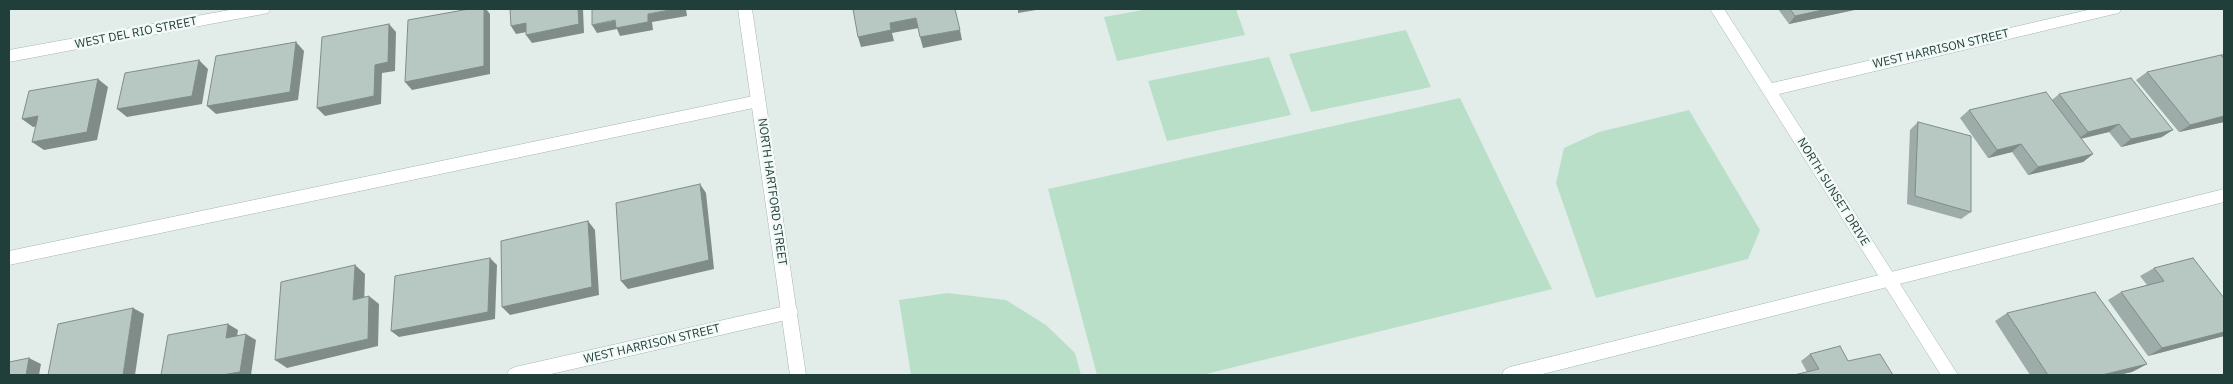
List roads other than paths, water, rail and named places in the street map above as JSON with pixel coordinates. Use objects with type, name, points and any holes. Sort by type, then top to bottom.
[{"type":"street","name":"WEST DEL RIO STREET","points":[[9,56],[263,9]]},
{"type":"street","name":"NORTH HARTFORD STREET","points":[[745,9],[798,375]]},
{"type":"street","name":"NORTH SUNSET DRIVE","points":[[1717,9],[1950,375]]},
{"type":"street","name":"WEST HARRISON STREET","points":[[1769,90],[2114,9]]},
{"type":"street","points":[[9,258],[758,100]]},
{"type":"street","points":[[1510,375],[2224,195]]},
{"type":"street","name":"WEST HARRISON STREET","points":[[515,375],[790,312]]}]
